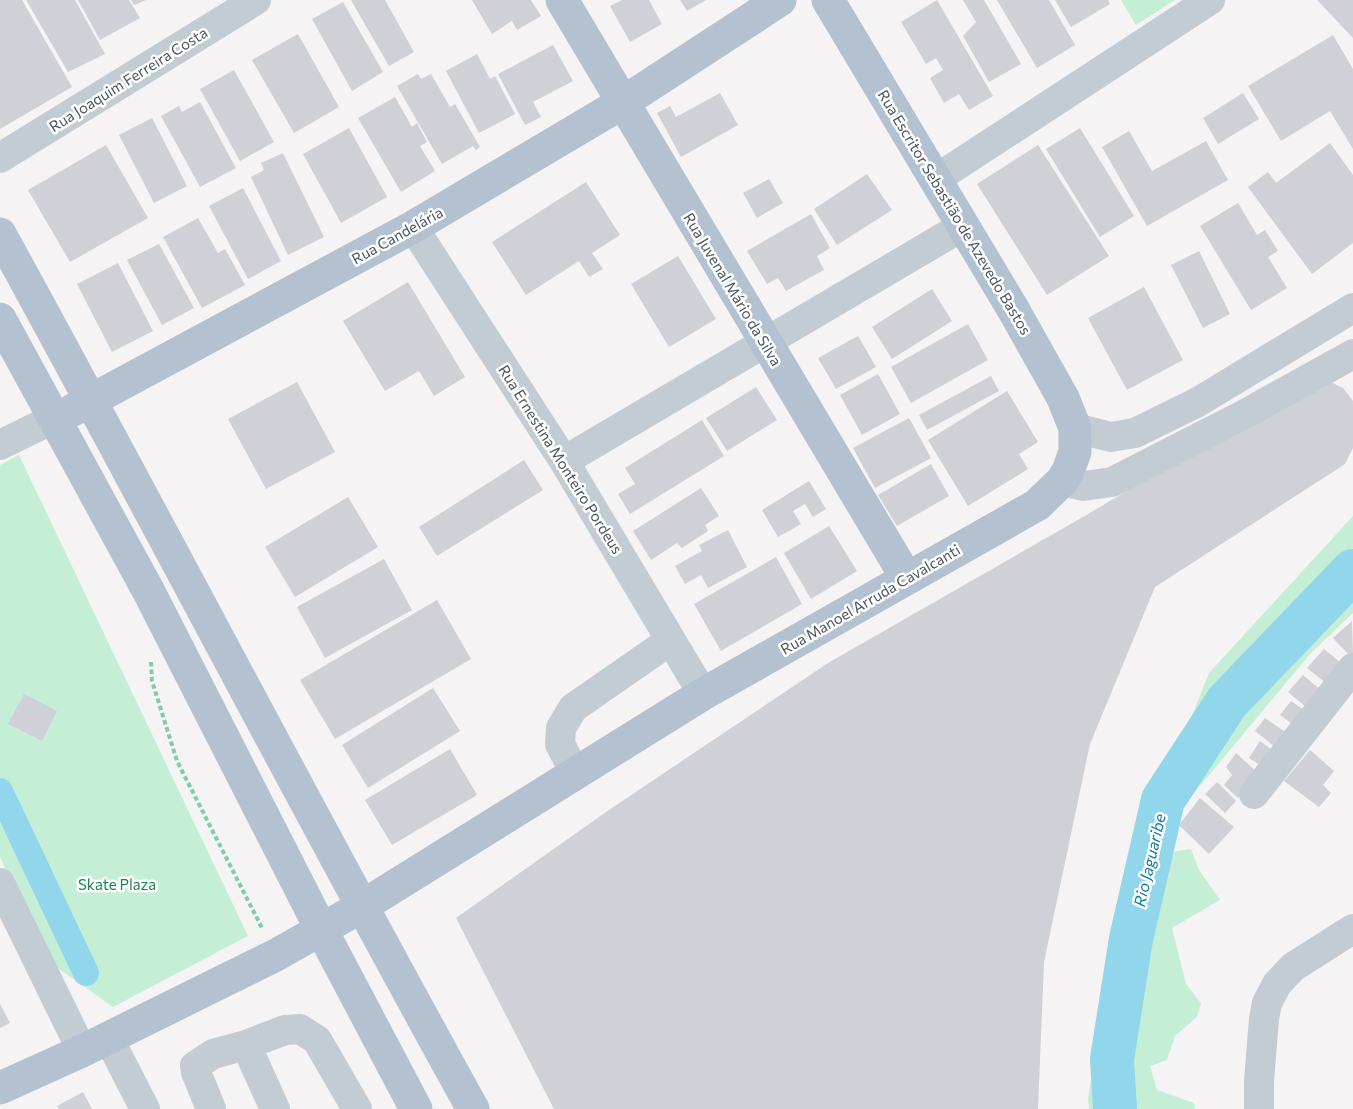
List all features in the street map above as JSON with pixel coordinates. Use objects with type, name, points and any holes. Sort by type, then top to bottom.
[{"type":"main road","name":"Rua Juvenal Mário da Silva","points":[[562,0],[906,577]]},
{"type":"main road","name":"Rua Candelária","points":[[55,418],[92,401],[414,227],[622,103],[780,0]]},
{"type":"main road","name":"Rua Escritor Sebastião de Azevedo Bastos","points":[[828,0],[1013,309],[1063,398],[1075,428]]},
{"type":"main road","points":[[0,234],[92,401],[361,907],[473,1109]]},
{"type":"main road","points":[[0,319],[149,592],[321,929],[416,1109]]},
{"type":"main road","name":"Rua Manoel Arruda Cavalcanti","points":[[0,1088],[276,955],[361,907],[703,694],[906,577],[1037,505],[1062,481],[1068,471],[1075,452],[1075,428]]},
{"type":"street","name":"Rua Joaquim Ferreira Costa","points":[[0,158],[256,0]]},
{"type":"street","points":[[936,179],[1210,0]]},
{"type":"street","points":[[564,461],[963,226]]},
{"type":"street","name":"Rua Ernestina Monteiro Pordeus","points":[[414,227],[564,461],[703,694]]},
{"type":"street","points":[[1075,428],[1111,438],[1136,433],[1198,402],[1353,308]]},
{"type":"street","points":[[1062,481],[1083,486],[1112,482],[1245,414],[1353,354]]},
{"type":"street","name":"Rua Candelária","points":[[0,445],[55,418]]},
{"type":"street","points":[[575,774],[560,744],[561,728],[573,708],[671,640]]},
{"type":"street","points":[[1254,794],[1353,668]]},
{"type":"street","points":[[0,883],[95,1044],[145,1109]]},
{"type":"street","points":[[1259,1109],[1264,1019],[1267,1003],[1277,984],[1293,967],[1349,938]]},
{"type":"street","points":[[211,1109],[195,1066],[213,1054],[246,1045],[285,1030],[300,1029],[317,1040],[357,1109]]},
{"type":"street","points":[[246,1045],[275,1109]]},
{"type":"path","points":[[151,660],[152,681],[177,761],[276,955]]},
{"type":"green space","points":[[1121,0],[1175,0],[1136,25]]},
{"type":"green space","name":"Skate Plaza","points":[[19,455],[248,936],[113,1007],[48,961],[0,857],[0,465]]},
{"type":"green space","points":[[1353,516],[1353,613],[1310,654],[1180,810],[1164,853],[1191,849],[1199,870],[1220,900],[1172,928],[1186,984],[1201,1003],[1197,1017],[1175,1036],[1167,1060],[1150,1066],[1157,1090],[1194,1103],[1195,1109],[1089,1109],[1088,1099],[1116,907],[1209,673]]},
{"type":"building","points":[[0,0],[22,0],[72,87],[0,129]]},
{"type":"building","points":[[26,0],[75,0],[105,54],[68,72]]},
{"type":"building","points":[[78,0],[129,0],[140,18],[100,40]]},
{"type":"building","points":[[131,0],[146,0],[134,5]]},
{"type":"building","points":[[351,0],[385,0],[414,52],[389,66]]},
{"type":"building","points":[[472,0],[531,0],[541,16],[517,30],[512,21],[492,34]]},
{"type":"building","points":[[622,0],[649,0],[662,24],[630,42],[610,6]]},
{"type":"building","points":[[680,0],[706,0],[687,11]]},
{"type":"building","points":[[937,0],[993,96],[969,110],[959,94],[944,103],[930,78],[943,70],[936,58],[926,64],[901,22]]},
{"type":"building","points":[[963,0],[984,0],[1021,64],[989,82],[963,36],[976,22]]},
{"type":"building","points":[[997,0],[1049,0],[1075,45],[1037,68]]},
{"type":"building","points":[[1055,0],[1108,0],[1110,4],[1071,27]]},
{"type":"building","points":[[1317,0],[1353,0],[1353,38]]},
{"type":"building","points":[[343,2],[383,72],[352,91],[312,19]]},
{"type":"building","points":[[298,34],[339,107],[294,133],[252,60]]},
{"type":"building","points":[[1333,35],[1353,69],[1353,149],[1330,111],[1281,141],[1248,86]]},
{"type":"building","points":[[553,45],[573,81],[533,102],[541,117],[525,125],[498,74]]},
{"type":"building","points":[[477,54],[490,79],[495,76],[515,114],[479,133],[446,71]]},
{"type":"building","points":[[234,70],[274,142],[240,161],[200,89]]},
{"type":"building","points":[[418,74],[421,79],[431,74],[450,107],[455,104],[480,147],[476,150],[473,146],[442,164],[397,86]]},
{"type":"building","points":[[720,93],[738,125],[681,157],[657,113],[670,106],[676,117]]},
{"type":"building","points":[[1243,93],[1259,119],[1218,144],[1203,118]]},
{"type":"building","points":[[395,97],[412,127],[417,123],[427,142],[420,146],[435,171],[401,192],[358,118]]},
{"type":"building","points":[[200,102],[236,168],[200,187],[161,116],[179,106],[182,112]]},
{"type":"building","points":[[152,118],[187,186],[154,203],[119,135]]},
{"type":"building","points":[[349,128],[387,197],[341,223],[303,154]]},
{"type":"building","points":[[1080,128],[1134,216],[1100,237],[1046,149]]},
{"type":"building","points":[[1129,131],[1152,171],[1206,141],[1228,180],[1147,226],[1102,147]]},
{"type":"building","points":[[1330,143],[1353,175],[1353,243],[1312,274],[1248,187],[1268,172],[1276,183]]},
{"type":"building","points":[[106,145],[148,218],[70,262],[28,190]]},
{"type":"building","points":[[1038,145],[1109,256],[1047,295],[977,184]]},
{"type":"building","points":[[283,153],[324,237],[288,255],[251,177],[264,170],[261,163]]},
{"type":"building","points":[[867,174],[892,210],[837,245],[814,209]]},
{"type":"building","points":[[769,179],[783,203],[757,218],[743,193]]},
{"type":"building","points":[[586,182],[620,235],[592,253],[603,269],[589,277],[579,261],[526,295],[492,242]]},
{"type":"building","points":[[243,188],[281,261],[248,279],[209,206]]},
{"type":"building","points":[[1238,203],[1257,235],[1265,230],[1278,251],[1268,257],[1287,288],[1251,310],[1200,226]]},
{"type":"building","points":[[811,214],[830,248],[817,256],[824,270],[786,291],[778,278],[767,284],[747,251]]},
{"type":"building","points":[[198,218],[218,253],[225,249],[245,285],[202,308],[163,237]]},
{"type":"building","points":[[159,244],[194,308],[162,325],[127,260]]},
{"type":"building","points":[[1199,251],[1230,314],[1203,328],[1171,265]]},
{"type":"building","points":[[678,256],[716,319],[669,347],[631,284]]},
{"type":"building","points":[[118,263],[153,331],[112,352],[77,284]]},
{"type":"building","points":[[408,282],[465,377],[434,396],[419,371],[385,391],[343,321]]},
{"type":"building","points":[[1144,287],[1183,360],[1127,390],[1088,318]]},
{"type":"building","points":[[932,289],[952,321],[892,359],[872,327]]},
{"type":"building","points":[[968,324],[988,360],[911,403],[891,367]]},
{"type":"building","points":[[858,336],[876,367],[836,389],[818,358]]},
{"type":"building","points":[[878,374],[900,414],[862,435],[840,395]]},
{"type":"building","points":[[991,376],[999,391],[927,430],[919,415]]},
{"type":"building","points":[[297,382],[335,452],[266,489],[228,419]]},
{"type":"building","points":[[1331,382],[1343,388],[1353,401],[1353,448],[1345,464],[1155,587],[1090,744],[1044,962],[1038,1109],[554,1109],[456,918],[606,812],[828,663],[1083,517],[1305,385]]},
{"type":"building","points":[[756,387],[777,420],[727,451],[706,418]]},
{"type":"building","points":[[1007,391],[1038,442],[1019,454],[1028,469],[968,506],[928,440]]},
{"type":"building","points":[[909,418],[931,458],[875,488],[853,448]]},
{"type":"building","points":[[702,420],[724,456],[630,514],[618,494],[635,484],[625,468]]},
{"type":"building","points":[[524,460],[543,490],[437,556],[419,527]]},
{"type":"building","points":[[931,464],[949,496],[897,526],[878,495]]},
{"type":"building","points":[[809,481],[826,509],[813,517],[805,504],[793,511],[801,524],[778,537],[762,510]]},
{"type":"building","points":[[701,488],[719,516],[705,525],[708,531],[682,548],[677,543],[651,560],[633,531]]},
{"type":"building","points":[[348,497],[378,547],[295,597],[265,547]]},
{"type":"building","points":[[829,526],[857,571],[811,599],[784,553]]},
{"type":"building","points":[[728,530],[747,567],[708,588],[701,575],[685,584],[675,566],[702,551],[699,545]]},
{"type":"building","points":[[776,557],[802,604],[721,651],[694,604]]},
{"type":"building","points":[[384,559],[412,610],[325,658],[297,607]]},
{"type":"building","points":[[437,600],[471,659],[335,739],[300,680]]},
{"type":"building","points":[[1352,621],[1353,655],[1351,657],[1333,638]]},
{"type":"building","points":[[1324,649],[1345,666],[1327,684],[1307,668]]},
{"type":"building","points":[[1303,675],[1322,691],[1306,707],[1288,692]]},
{"type":"building","points":[[433,688],[460,731],[368,788],[342,745]]},
{"type":"building","points":[[24,694],[57,711],[42,741],[8,724]]},
{"type":"building","points":[[1291,701],[1307,712],[1296,727],[1280,715]]},
{"type":"building","points":[[1265,718],[1290,735],[1279,750],[1255,731]]},
{"type":"building","points":[[1260,741],[1275,752],[1264,768],[1249,758]]},
{"type":"building","points":[[450,749],[477,795],[392,845],[365,800]]},
{"type":"building","points":[[1310,750],[1334,771],[1323,785],[1331,793],[1319,807],[1284,781]]},
{"type":"building","points":[[1236,753],[1259,774],[1238,798],[1224,785],[1232,775],[1226,767]]},
{"type":"building","points":[[1217,782],[1236,801],[1225,813],[1205,794]]},
{"type":"building","points":[[1200,798],[1234,827],[1209,854],[1179,825]]},
{"type":"building","points":[[0,1004],[10,1023],[0,1028]]},
{"type":"building","points":[[83,1092],[92,1109],[59,1109],[57,1106]]},
{"type":"waterway","name":"Rio Jaguaribe","points":[[1115,1109],[1112,1059],[1131,939],[1163,800],[1227,702],[1353,571]]},
{"type":"waterway","points":[[0,791],[86,973]]}]
